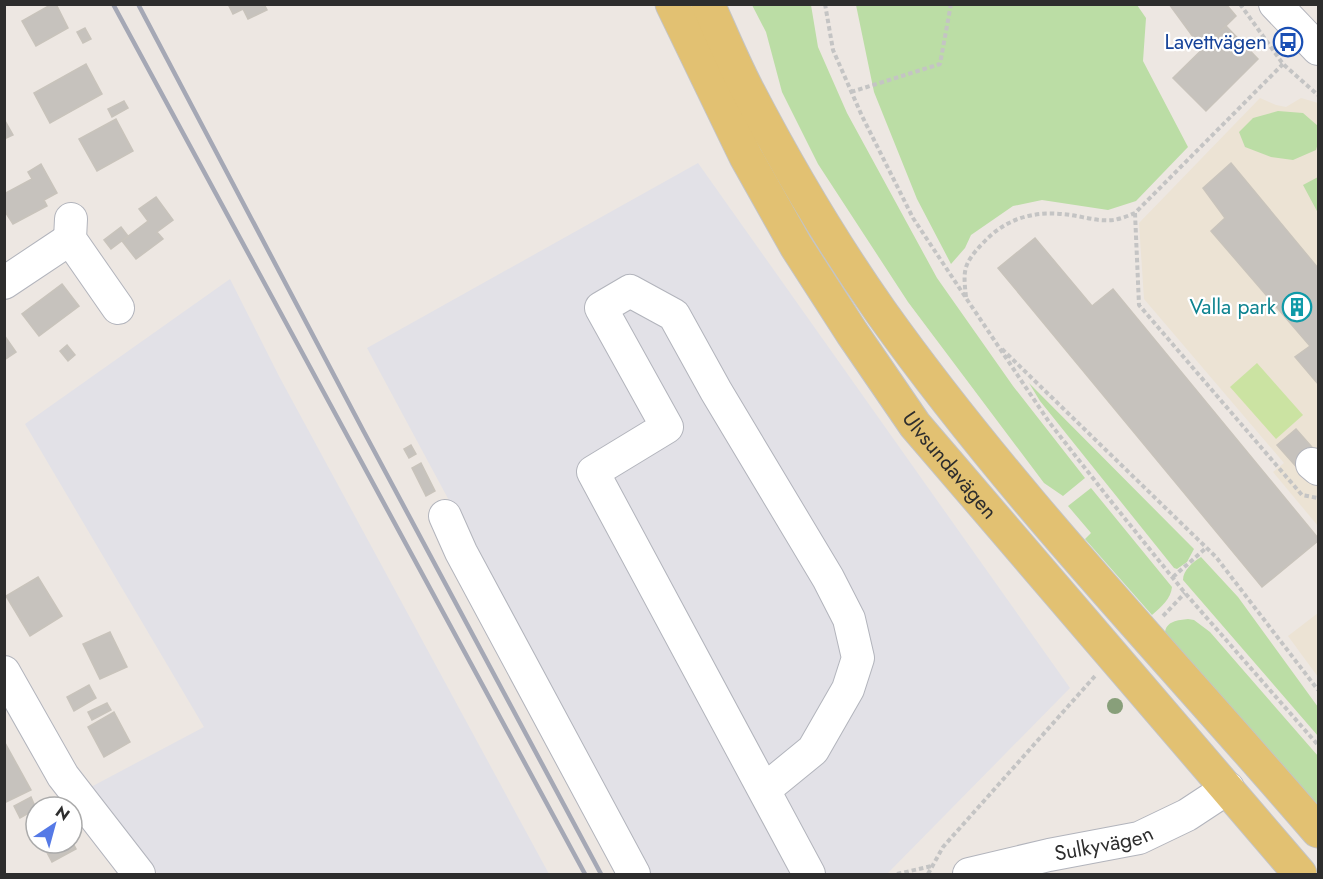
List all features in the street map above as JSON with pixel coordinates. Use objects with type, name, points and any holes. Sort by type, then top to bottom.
[{"type":"main road","name":"Ulvsundavägen","points":[[672,4],[746,157],[796,246],[915,425],[1300,874]]},
{"type":"main road","name":"Ulvsundavägen","points":[[708,4],[746,88],[807,198],[905,345],[944,397],[1035,507],[1318,832]]},
{"type":"main road","points":[[1228,788],[1242,778],[1254,780],[1267,787],[1318,832]]},
{"type":"street","points":[[1275,4],[1318,49]]},
{"type":"street","points":[[4,283],[70,229],[118,308]]},
{"type":"street","points":[[764,790],[813,750],[848,689],[858,658],[849,619],[828,578],[716,391],[674,315],[630,291],[601,308],[667,427],[593,472],[809,874]]},
{"type":"street","points":[[445,516],[461,552],[634,874]]},
{"type":"street","points":[[4,672],[63,776],[139,874]]},
{"type":"street","name":"Sulkyvägen","points":[[969,874],[1049,855],[1139,838],[1187,815],[1228,788]]},
{"type":"path","points":[[825,4],[833,51],[852,93],[913,218],[966,298],[1049,422],[1185,593],[1318,744]]},
{"type":"path","points":[[852,93],[940,64],[951,4]]},
{"type":"path","points":[[1240,4],[1283,64],[1318,95]]},
{"type":"path","points":[[966,298],[963,272],[973,254],[1009,221],[1036,214],[1062,214],[1113,220],[1135,213],[1283,64]]},
{"type":"path","points":[[1135,213],[1139,305],[1302,495],[1318,498]]},
{"type":"path","points":[[996,342],[1220,562],[1318,690]]},
{"type":"path","points":[[1173,577],[1206,548]]},
{"type":"path","points":[[1161,619],[1185,593]]},
{"type":"path","points":[[928,874],[943,847],[1097,673]]},
{"type":"path","points":[[897,874],[932,866]]},
{"type":"shaded area","points":[[1260,98],[1286,107],[1301,98],[1318,103],[1318,526],[1273,472],[1284,463],[1144,299],[1139,223]]},
{"type":"shaded area","points":[[698,163],[1070,688],[887,874],[650,874],[367,348]]},
{"type":"shaded area","points":[[230,279],[280,378],[549,874],[158,874],[89,788],[204,727],[25,424]]},
{"type":"shaded area","points":[[1318,613],[1318,677],[1288,636]]},
{"type":"green space","points":[[752,5],[811,5],[818,47],[847,113],[937,278],[1013,386],[1085,478],[1063,496],[1044,483],[908,302],[818,164],[782,92],[766,32]]},
{"type":"green space","points":[[856,5],[1137,5],[1146,18],[1143,61],[1188,147],[1136,201],[1108,210],[1042,200],[1013,206],[971,235],[965,248],[951,264],[917,199],[874,92]]},
{"type":"green space","points":[[1278,111],[1303,113],[1318,126],[1316,150],[1293,160],[1271,157],[1245,147],[1239,132],[1253,118]]},
{"type":"green space","points":[[1318,177],[1318,213],[1303,185]]},
{"type":"green space","points":[[1257,363],[1303,415],[1276,439],[1230,387]]},
{"type":"green space","points":[[1029,383],[1194,549],[1187,562],[1177,569],[1174,568],[1040,401]]},
{"type":"green space","points":[[1091,488],[1172,587],[1168,599],[1152,615],[1085,539],[1091,533],[1068,506]]},
{"type":"green space","points":[[1201,557],[1238,597],[1318,707],[1318,736],[1183,580],[1187,570]]},
{"type":"green space","points":[[1188,619],[1194,620],[1210,632],[1318,756],[1318,807],[1165,633],[1170,624]]},
{"type":"building","points":[[56,4],[68,28],[36,46],[22,21]]},
{"type":"building","points":[[228,4],[264,4],[267,10],[248,19],[243,9],[233,14]]},
{"type":"building","points":[[1169,4],[1226,4],[1236,16],[1202,49]]},
{"type":"building","points":[[1226,26],[1258,59],[1206,111],[1173,78]]},
{"type":"building","points":[[85,28],[91,39],[83,43],[77,32]]},
{"type":"building","points":[[86,64],[102,94],[50,123],[34,93]]},
{"type":"building","points":[[124,101],[128,108],[112,117],[108,109]]},
{"type":"building","points":[[4,119],[13,135],[4,139]]},
{"type":"building","points":[[116,119],[133,151],[97,171],[79,139]]},
{"type":"building","name":"Valla park","points":[[1231,163],[1318,268],[1318,384],[1295,357],[1310,346],[1211,231],[1225,218],[1203,188]]},
{"type":"building","points":[[41,164],[57,193],[44,200],[47,206],[13,224],[4,210],[4,194],[32,179],[28,172]]},
{"type":"building","points":[[156,197],[173,220],[157,232],[163,239],[136,259],[122,241],[148,221],[139,209]]},
{"type":"building","points":[[121,227],[128,236],[111,249],[104,240]]},
{"type":"building","points":[[1035,238],[1092,306],[1113,289],[1318,538],[1318,541],[1262,587],[998,268]]},
{"type":"building","points":[[62,284],[79,306],[39,336],[22,314]]},
{"type":"building","points":[[4,335],[16,352],[4,360]]},
{"type":"building","points":[[67,345],[75,355],[68,361],[60,351]]},
{"type":"building","points":[[1296,429],[1318,454],[1302,473],[1277,445]]},
{"type":"building","points":[[411,445],[416,454],[409,458],[404,449]]},
{"type":"building","points":[[421,463],[435,491],[426,496],[412,468]]},
{"type":"building","points":[[38,577],[62,616],[30,636],[6,596]]},
{"type":"building","points":[[110,632],[127,667],[100,679],[83,644]]},
{"type":"building","points":[[89,685],[96,698],[74,711],[67,697]]},
{"type":"building","points":[[107,703],[111,710],[92,720],[88,712]]},
{"type":"building","points":[[114,712],[130,742],[104,757],[88,727]]},
{"type":"building","points":[[4,741],[31,790],[4,803]]},
{"type":"building","points":[[24,801],[24,816],[20,818],[14,806]]},
{"type":"building","points":[[48,855],[65,855],[52,862]]},
{"type":"railway","points":[[113,4],[585,874]]},
{"type":"railway","points":[[138,4],[601,874]]},
{"type":"place","name":"Lavettvägen","points":[[1288,42]]},
{"type":"place","name":"Valla park","points":[[1297,307]]}]
